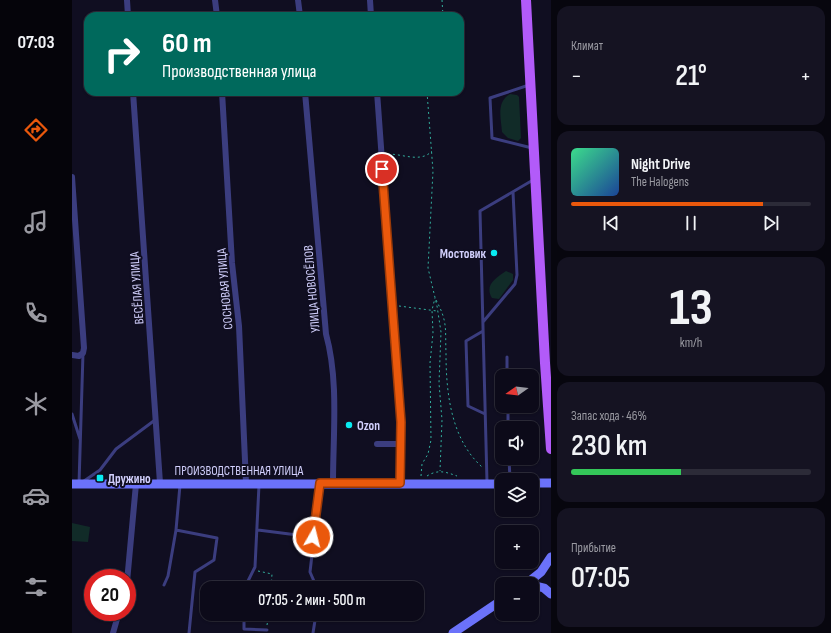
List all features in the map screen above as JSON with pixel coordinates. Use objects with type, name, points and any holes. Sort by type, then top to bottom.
[{"type":"main road","points":[[526,0],[545,363],[551,449]]},
{"type":"street","points":[[127,0],[128,12]]},
{"type":"street","points":[[215,0],[216,12]]},
{"type":"street","points":[[298,0],[300,12]]},
{"type":"street","points":[[370,0],[371,12]]},
{"type":"street","name":"ВЕСЁЛАЯ УЛИЦА","points":[[133,96],[160,483]]},
{"type":"street","name":"СОСНОВАЯ УЛИЦА","points":[[222,96],[232,263],[239,326],[246,483]]},
{"type":"street","name":"УЛИЦА НОВОСЁЛОВ","points":[[305,96],[326,334],[332,355],[333,483]]},
{"type":"street","points":[[377,96],[401,444],[400,483]]},
{"type":"street","points":[[72,177],[84,343],[83,354],[79,356],[72,355]]},
{"type":"street","points":[[377,444],[401,444]]},
{"type":"street","points":[[333,447],[340,447]]},
{"type":"street","name":"ПРОИЗВОДСТВЕННАЯ УЛИЦА","points":[[76,484],[420,482],[495,484]]},
{"type":"street","points":[[539,483],[551,483]]},
{"type":"street","points":[[128,569],[136,484]]},
{"type":"street","points":[[535,577],[541,572],[551,557]]},
{"type":"street","points":[[539,587],[544,588],[551,594]]},
{"type":"street","points":[[453,633],[495,605]]},
{"type":"street","points":[[113,633],[116,621]]},
{"type":"lane","points":[[531,85],[490,98],[492,138],[535,149]]},
{"type":"lane","points":[[487,484],[480,211],[536,178]]},
{"type":"lane","points":[[483,322],[515,284],[517,276],[513,192]]},
{"type":"lane","points":[[483,331],[466,341],[466,363],[468,406],[485,414]]},
{"type":"lane","points":[[76,484],[81,443],[83,354]]},
{"type":"lane","points":[[507,357],[507,369]]},
{"type":"lane","points":[[72,414],[81,443]]},
{"type":"lane","points":[[76,484],[100,470],[116,449],[156,419]]},
{"type":"lane","points":[[164,585],[168,576],[176,530],[180,483]]},
{"type":"lane","points":[[248,581],[254,570],[258,530],[259,483]]},
{"type":"lane","points":[[314,581],[310,572],[320,483]]},
{"type":"lane","points":[[176,530],[192,534],[214,536],[217,538],[214,560],[195,572],[189,633]]},
{"type":"lane","points":[[258,530],[313,537]]},
{"type":"lane","points":[[244,621],[244,630],[266,630]]},
{"type":"lane","points":[[313,633],[315,621]]},
{"type":"path","points":[[442,0],[443,12]]},
{"type":"path","points":[[428,96],[433,171],[427,257],[430,279],[438,311],[440,332],[439,383],[442,420],[440,471]]},
{"type":"path","points":[[381,154],[401,154],[416,158],[428,155],[432,150]]},
{"type":"path","points":[[420,482],[420,470],[428,454],[431,433],[430,363],[433,333],[432,310],[435,298]]},
{"type":"path","points":[[435,298],[445,315],[447,331],[447,375],[454,420],[462,442],[472,457],[487,471]]},
{"type":"path","points":[[392,305],[438,311]]},
{"type":"path","points":[[420,482],[433,472],[440,471],[458,476]]},
{"type":"path","points":[[254,570],[272,574],[272,581]]},
{"type":"path","points":[[266,630],[268,621]]},
{"type":"green space","points":[[510,94],[517,95],[519,97],[521,138],[518,141],[508,138],[502,132],[500,116],[501,106],[506,97]]},
{"type":"green space","points":[[506,271],[513,274],[513,280],[499,299],[492,298],[489,289],[492,282]]},
{"type":"green space","points":[[72,523],[90,527],[88,542],[72,541]]},
{"type":"place","name":"Мостовик","points":[[494,253]]},
{"type":"place","name":"Ozon","points":[[349,425]]},
{"type":"place","name":"Дружино","points":[[100,478]]},
{"type":"route","points":[[313,537],[320,483],[400,483],[401,422],[382,169]]}]
